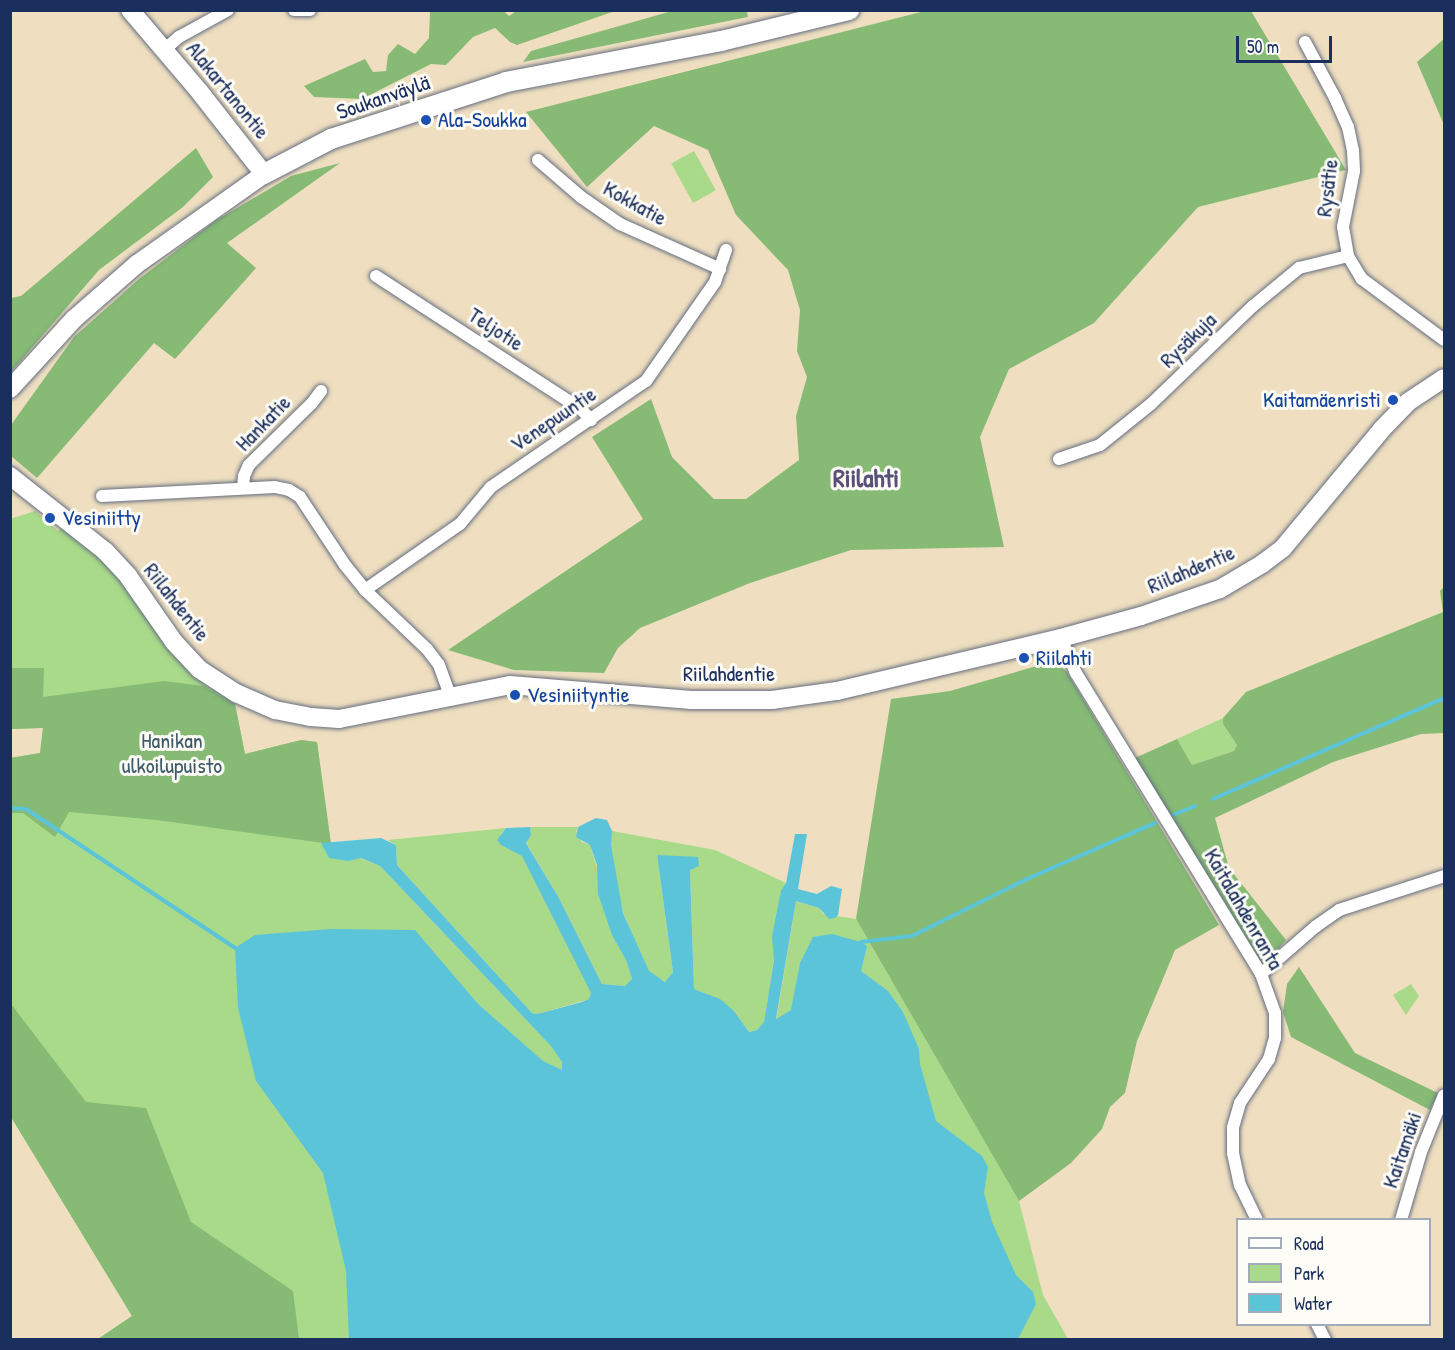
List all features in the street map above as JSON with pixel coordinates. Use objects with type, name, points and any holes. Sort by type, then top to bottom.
[{"type":"main road","name":"Soukanväylä","points":[[264,174],[332,140],[506,82],[722,41],[849,10]]},
{"type":"street","name":"Alakartanontie","points":[[130,10],[264,174]]},
{"type":"street","points":[[165,50],[179,37],[228,10]]},
{"type":"street","points":[[294,10],[310,10]]},
{"type":"street","name":"Rysätie","points":[[1305,42],[1335,98],[1347,127],[1353,151],[1354,171],[1343,226],[1348,256],[1362,279],[1444,339]]},
{"type":"street","name":"Kokkatie","points":[[538,160],[581,197],[620,224],[720,269]]},
{"type":"street","name":"Soukanväylä","points":[[10,389],[74,319],[137,264],[264,174]]},
{"type":"street","name":"Venepuuntie","points":[[365,590],[460,524],[491,487],[646,381],[715,282],[726,250]]},
{"type":"street","name":"Rysäkuja","points":[[1059,459],[1100,445],[1151,404],[1253,306],[1299,268],[1348,256]]},
{"type":"street","name":"Teljotie","points":[[376,276],[581,408],[591,420]]},
{"type":"street","name":"Riilahdentie","points":[[10,476],[105,551],[128,576],[174,642],[199,669],[256,704],[311,717],[339,719],[510,685],[691,700],[772,700],[837,691],[1061,638],[1141,616],[1220,589],[1262,564],[1283,548],[1382,429],[1408,402],[1444,378]]},
{"type":"street","name":"Hankatie","points":[[243,488],[244,476],[249,465],[312,403],[321,391]]},
{"type":"street","points":[[102,496],[275,487],[300,497],[345,566],[365,590],[427,649],[439,665],[450,696]]},
{"type":"street","name":"Kaitalahdenranta","points":[[1061,638],[1076,673],[1261,974],[1275,1013],[1275,1038],[1269,1059],[1240,1103],[1233,1128],[1233,1152],[1240,1185],[1256,1218]]},
{"type":"street","points":[[1261,974],[1315,927],[1340,910],[1444,876]]},
{"type":"street","name":"Kaitamäki","points":[[1402,1218],[1421,1152],[1444,1095]]},
{"type":"street","points":[[1318,1326],[1324,1340]]},
{"type":"green space","points":[[929,10],[1251,11],[1346,170],[1198,207],[1094,323],[1009,369],[980,437],[1004,547],[851,550],[750,583],[640,628],[618,648],[604,673],[514,670],[448,650],[643,519],[592,437],[651,399],[672,457],[714,499],[746,499],[799,460],[796,416],[807,377],[797,351],[800,310],[788,270],[736,215],[708,150],[654,126],[587,187],[526,112]]},
{"type":"green space","points":[[430,11],[504,11],[509,16],[516,11],[615,11],[517,45],[510,42],[495,28],[473,37],[446,65],[431,64],[362,99],[314,97],[304,86],[365,59],[373,72],[386,71],[388,55],[398,44],[415,54],[429,38]]},
{"type":"green space","points":[[672,11],[747,11],[748,17],[523,62],[531,51]]},
{"type":"green space","points":[[1444,39],[1444,125],[1417,62]]},
{"type":"green space","points":[[196,148],[213,177],[183,207],[99,270],[11,372],[11,298],[21,296]]},
{"type":"green space","points":[[694,151],[716,190],[693,203],[671,164]]},
{"type":"green space","points":[[340,163],[227,243],[256,268],[175,359],[154,343],[37,478],[11,456],[11,425],[74,337],[139,279],[215,221],[291,176]]},
{"type":"green space","points":[[35,511],[58,531],[64,526],[107,563],[201,680],[235,704],[245,754],[301,740],[317,742],[331,844],[362,841],[360,858],[380,866],[532,1026],[604,1006],[686,1340],[98,1339],[132,1316],[11,1117],[11,758],[40,753],[43,728],[11,729],[10,519]]},
{"type":"green space","points":[[1444,587],[1444,733],[1421,734],[1333,762],[1215,818],[1229,868],[1286,940],[1263,967],[1135,758],[1177,739],[1192,765],[1234,751],[1237,745],[1223,724],[1223,718],[1246,692],[1443,612],[1440,591]]},
{"type":"green space","points":[[1054,661],[1067,672],[1219,925],[1175,950],[1137,1041],[1125,1093],[1110,1107],[1102,1129],[1071,1163],[1019,1201],[856,919],[891,699],[950,691]]},
{"type":"green space","name":"Hanikan ulkoilupuisto","points":[[11,668],[44,668],[43,697],[164,681],[203,686],[235,704],[245,754],[301,740],[317,742],[331,844],[157,820],[69,812],[55,837],[23,813],[11,813],[10,758],[40,753],[43,728],[11,729]]},
{"type":"green space","points":[[1223,718],[1223,724],[1237,745],[1234,751],[1192,765],[1177,739]]},
{"type":"green space","points":[[530,827],[578,827],[576,831],[582,842],[590,845],[632,979],[630,984],[625,986],[602,984],[559,898],[526,842],[531,835]]},
{"type":"green space","points":[[506,828],[501,834],[501,845],[522,855],[586,982],[591,993],[590,999],[537,1014],[532,1013],[397,865],[396,845],[388,840]]},
{"type":"green space","points":[[612,831],[715,850],[786,883],[764,1023],[757,1030],[749,1032],[734,1011],[707,994],[694,989],[690,870],[657,856],[673,972],[666,982],[648,972],[623,912],[606,839]]},
{"type":"green space","points":[[796,901],[819,908],[823,914],[856,919],[1019,1201],[1043,1295],[1068,1339],[837,1339],[764,1094]]},
{"type":"green space","points":[[1299,967],[1355,1053],[1438,1093],[1430,1110],[1291,1037],[1283,1012],[1287,984]]},
{"type":"green space","points":[[1411,984],[1419,996],[1406,1015],[1393,995]]},
{"type":"green space","points":[[11,1004],[86,1102],[146,1108],[191,1222],[293,1291],[299,1339],[98,1339],[132,1316],[11,1117]]},
{"type":"water","points":[[596,818],[607,820],[612,831],[611,845],[623,913],[649,971],[665,982],[673,972],[657,855],[698,857],[699,866],[690,870],[694,989],[720,999],[734,1011],[749,1032],[757,1030],[764,1022],[774,960],[772,936],[781,891],[786,883],[795,834],[807,834],[798,889],[817,894],[831,886],[842,889],[838,915],[829,919],[819,908],[796,901],[776,1019],[791,1010],[800,963],[813,937],[832,934],[861,942],[867,946],[861,971],[888,991],[903,1012],[919,1049],[920,1064],[936,1121],[982,1156],[988,1167],[984,1193],[992,1222],[1016,1275],[1033,1292],[1036,1304],[1018,1339],[349,1339],[346,1271],[323,1173],[256,1081],[238,1008],[235,948],[255,935],[332,929],[415,930],[478,1004],[543,1061],[562,1070],[562,1062],[551,1046],[380,866],[361,858],[348,861],[329,858],[321,843],[381,838],[396,845],[397,865],[532,1013],[537,1014],[582,1002],[589,999],[591,993],[522,856],[501,845],[497,840],[506,828],[530,827],[531,835],[526,843],[559,898],[602,984],[625,986],[632,979],[626,960],[612,935],[598,894],[597,865],[590,845],[576,837],[578,827]]},
{"type":"waterway","points":[[1213,799],[1444,698]]},
{"type":"waterway","points":[[1173,815],[1195,806]]},
{"type":"waterway","points":[[10,808],[26,809],[237,949]]},
{"type":"waterway","points":[[861,942],[912,936],[1027,879],[1155,823]]},
{"type":"place","name":"Ala-Soukka","points":[[426,120]]},
{"type":"place","name":"Kaitamäenristi","points":[[1393,400]]},
{"type":"place","name":"Vesiniitty","points":[[50,518]]},
{"type":"place","name":"Riilahti","points":[[1024,658]]},
{"type":"place","name":"Vesiniityntie","points":[[515,695]]},
{"type":"district","name":"Riilahti","points":[[866,478]]}]
